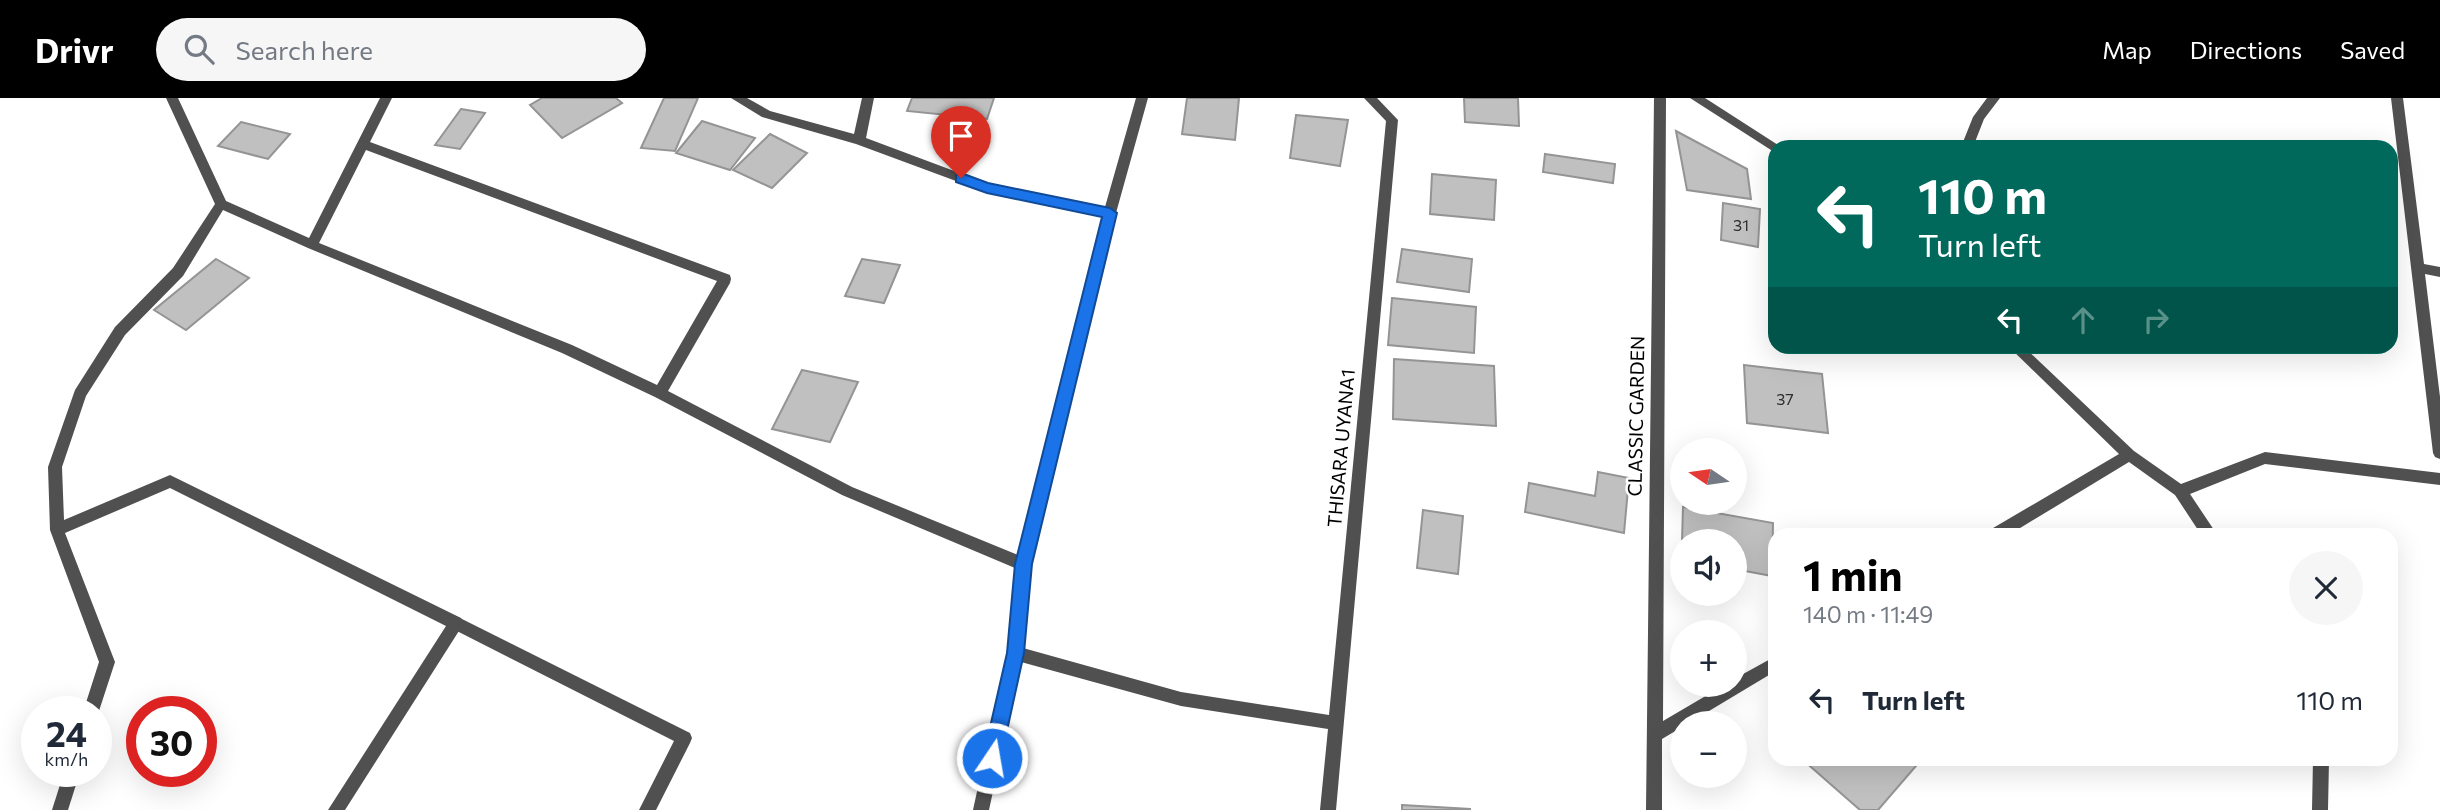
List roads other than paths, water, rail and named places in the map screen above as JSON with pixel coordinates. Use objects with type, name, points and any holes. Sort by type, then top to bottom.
[{"type":"street","points":[[172,98],[221,204],[312,245],[567,349],[660,393],[847,491],[1023,564]]},
{"type":"street","points":[[312,245],[386,98]]},
{"type":"street","points":[[737,98],[766,114],[859,140],[987,188],[1110,213]]},
{"type":"street","points":[[859,140],[868,98]]},
{"type":"street","points":[[981,810],[1015,653],[1023,564],[1110,213],[1142,98]]},
{"type":"street","name":"THISARA UYANA1","points":[[1328,810],[1392,120],[1370,98]]},
{"type":"street","name":"CLASSIC GARDEN","points":[[1654,810],[1660,98]]},
{"type":"street","points":[[1696,98],[1768,143]]},
{"type":"street","points":[[1970,140],[1979,117],[1994,98]]},
{"type":"street","points":[[2397,98],[2440,453]]},
{"type":"street","points":[[364,145],[725,279],[660,393]]},
{"type":"street","points":[[96,696],[107,662],[57,530],[55,467],[80,394],[120,331],[178,272],[221,204]]},
{"type":"street","points":[[2417,268],[2440,272]]},
{"type":"street","points":[[2022,354],[2129,455],[2180,491],[2205,528]]},
{"type":"street","points":[[2006,528],[2129,455]]},
{"type":"street","points":[[2180,491],[2265,458],[2440,479]]},
{"type":"street","points":[[57,530],[170,481],[684,738],[646,810]]},
{"type":"street","points":[[336,810],[456,623]]},
{"type":"street","points":[[1015,653],[1181,699],[1335,723]]},
{"type":"street","points":[[1654,734],[1768,668]]},
{"type":"street","points":[[2320,810],[2321,766]]},
{"type":"street","points":[[60,810],[67,787]]}]
